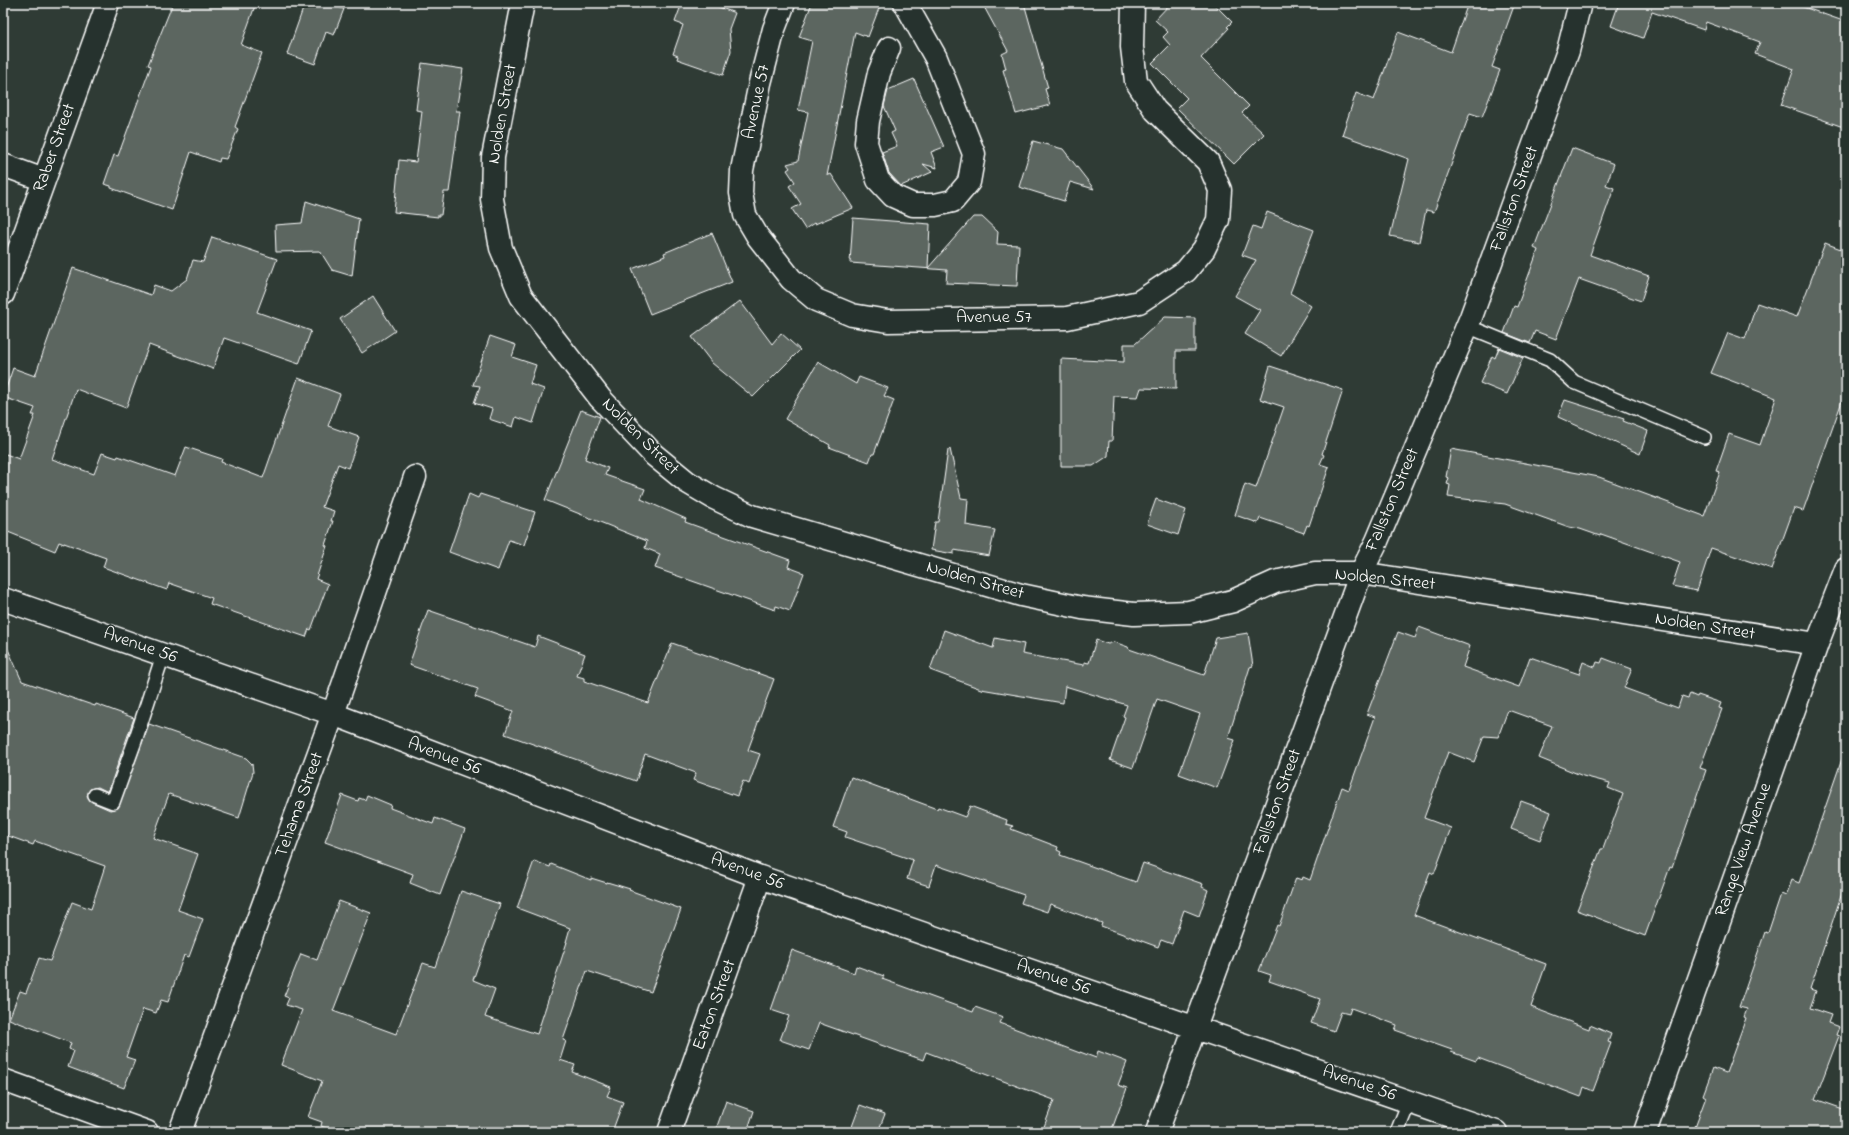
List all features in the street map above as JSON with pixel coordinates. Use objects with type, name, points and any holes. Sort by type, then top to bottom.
[{"type":"street","name":"Raber Street","points":[[3,294],[108,3]]},
{"type":"street","name":"Nolden Street","points":[[523,3],[493,156],[492,199],[501,248],[521,296],[550,335],[606,404],[654,456],[687,482],[714,498],[752,516],[1021,595],[1082,608],[1134,614],[1189,612],[1233,601],[1275,582],[1315,573],[1361,573],[1817,644]]},
{"type":"street","name":"Avenue 57","points":[[784,3],[774,29],[760,83],[742,170],[741,193],[745,215],[758,238],[791,279],[816,300],[852,315],[888,321],[1067,318],[1139,302],[1186,271],[1204,250],[1218,220],[1220,190],[1208,162],[1155,110],[1136,81],[1132,47],[1133,3]]},
{"type":"street","points":[[889,48],[879,72],[868,121],[866,143],[878,180],[893,196],[913,205],[935,205],[953,201],[968,182],[974,154],[936,58],[905,3]]},
{"type":"street","name":"Fallston Street","points":[[1157,1132],[1361,573],[1377,541],[1467,326],[1565,59],[1580,3]]},
{"type":"street","points":[[3,165],[44,180]]},
{"type":"street","name":"Tehama Street","points":[[180,1132],[333,714],[416,477]]},
{"type":"street","name":"Range View Avenue","points":[[1644,1132],[1817,644],[1846,569]]},
{"type":"street","name":"Avenue 56","points":[[3,599],[333,714],[760,878],[1196,1027],[1496,1132]]},
{"type":"street","name":"Eaton Street","points":[[669,1132],[760,878]]},
{"type":"street","points":[[3,1080],[148,1132]]},
{"type":"lane","points":[[1467,326],[1550,360],[1574,382],[1704,436]]},
{"type":"lane","points":[[95,795],[113,802],[164,655]]},
{"type":"lane","points":[[1397,1132],[1409,1102]]},
{"type":"building","points":[[173,3],[256,3],[241,45],[262,53],[235,127],[238,129],[226,159],[220,158],[219,162],[191,152],[172,210],[111,188],[111,186],[104,184],[114,155],[118,156],[151,66],[148,65]]},
{"type":"building","points":[[305,3],[326,3],[344,9],[334,35],[326,32],[315,64],[287,54]]},
{"type":"building","points":[[682,3],[708,3],[735,13],[729,29],[731,51],[723,75],[677,59],[678,56],[673,54],[683,25],[675,22]]},
{"type":"building","points":[[812,3],[881,3],[868,37],[855,32],[827,176],[831,174],[853,208],[815,224],[814,223],[805,229],[792,209],[801,204],[789,186],[795,182],[787,170],[790,168],[787,164],[798,161],[808,112],[798,110],[812,41],[799,37]]},
{"type":"building","points":[[982,3],[1024,3],[1048,88],[1045,89],[1050,105],[1016,114],[1003,70],[1006,69],[1002,54],[1008,51]]},
{"type":"building","points":[[1171,3],[1213,3],[1232,22],[1227,27],[1229,28],[1201,58],[1249,106],[1242,113],[1264,134],[1234,164],[1177,108],[1187,98],[1152,63],[1170,45],[1163,37],[1168,32],[1155,20]]},
{"type":"building","points":[[1468,3],[1515,3],[1492,67],[1500,70],[1482,117],[1470,113],[1434,212],[1426,210],[1419,242],[1390,236],[1409,159],[1342,135],[1356,93],[1374,100],[1398,32],[1451,52]]},
{"type":"building","points":[[1619,3],[1792,3],[1846,22],[1846,128],[1781,105],[1794,69],[1755,54],[1760,42],[1706,22],[1704,30],[1652,12],[1643,38],[1611,26]]},
{"type":"building","points":[[422,63],[463,69],[456,111],[460,111],[449,192],[444,192],[441,215],[438,215],[438,217],[394,212],[399,160],[416,162],[422,111],[416,110]]},
{"type":"building","points":[[914,79],[944,147],[931,152],[937,168],[923,164],[932,172],[901,186],[889,173],[882,152],[897,146],[891,133],[895,131],[884,106],[888,90]]},
{"type":"building","points":[[1033,141],[1063,149],[1094,189],[1070,182],[1064,201],[1019,187]]},
{"type":"building","points":[[1572,148],[1614,164],[1606,185],[1614,188],[1590,255],[1649,276],[1641,301],[1579,279],[1556,339],[1535,331],[1530,343],[1504,333],[1514,306],[1517,307],[1538,250],[1534,248]]},
{"type":"building","points":[[306,201],[359,219],[352,276],[332,270],[320,251],[276,252],[275,225],[302,223]]},
{"type":"building","points":[[1267,212],[1314,230],[1290,293],[1311,306],[1281,356],[1245,334],[1260,310],[1235,296],[1256,260],[1242,255],[1253,226],[1261,229]]},
{"type":"building","points":[[973,217],[982,217],[998,232],[997,244],[1019,245],[1017,286],[946,283],[947,270],[850,263],[853,218],[930,224],[928,268]]},
{"type":"building","points":[[712,233],[732,282],[650,314],[632,269],[665,256],[664,253]]},
{"type":"building","points":[[212,237],[277,259],[257,312],[311,331],[299,364],[224,338],[213,369],[149,345],[126,408],[76,389],[52,459],[94,474],[102,453],[117,458],[118,456],[175,476],[186,447],[222,459],[221,462],[263,478],[298,378],[340,394],[328,426],[359,437],[348,468],[338,464],[322,507],[334,511],[331,521],[333,521],[325,545],[327,546],[316,579],[328,584],[311,630],[309,629],[306,637],[210,604],[212,598],[169,583],[167,590],[103,567],[106,558],[64,543],[59,542],[55,551],[3,530],[3,453],[19,459],[35,415],[32,415],[35,408],[3,397],[13,368],[35,376],[73,268],[151,295],[154,285],[171,291],[187,279],[193,260],[203,262]]},
{"type":"building","points":[[1825,243],[1846,251],[1846,390],[1803,511],[1794,508],[1772,569],[1711,548],[1697,591],[1672,586],[1680,562],[1601,534],[1600,536],[1569,527],[1505,504],[1448,497],[1450,485],[1447,484],[1449,478],[1446,477],[1451,449],[1599,477],[1704,516],[1720,472],[1716,471],[1729,434],[1760,445],[1776,398],[1711,373],[1728,333],[1745,339],[1757,303],[1797,317]]},
{"type":"building","points":[[373,296],[395,331],[362,353],[340,319]]},
{"type":"building","points":[[740,301],[772,344],[781,333],[800,350],[753,397],[712,363],[692,337]]},
{"type":"building","points":[[1165,317],[1195,318],[1195,351],[1176,351],[1176,389],[1141,388],[1138,397],[1114,396],[1112,441],[1109,441],[1108,456],[1093,466],[1061,466],[1061,359],[1124,362],[1124,344],[1135,344]]},
{"type":"building","points":[[490,336],[516,345],[512,357],[536,365],[530,384],[544,389],[533,423],[516,417],[513,427],[489,419],[492,409],[474,403],[480,386],[473,385]]},
{"type":"building","points":[[1499,348],[1523,358],[1507,394],[1480,383],[1492,356],[1495,358]]},
{"type":"building","points":[[818,362],[856,384],[859,377],[888,388],[884,396],[894,400],[874,454],[872,454],[869,462],[829,447],[830,445],[785,419]]},
{"type":"building","points":[[1270,366],[1343,390],[1320,464],[1329,467],[1309,526],[1307,525],[1304,533],[1260,518],[1258,523],[1235,515],[1245,484],[1256,488],[1284,407],[1260,399]]},
{"type":"building","points":[[1565,400],[1624,419],[1623,421],[1648,431],[1640,454],[1558,417]]},
{"type":"building","points":[[581,410],[600,417],[585,459],[608,468],[605,475],[645,489],[641,499],[686,519],[685,522],[790,560],[788,567],[804,573],[790,611],[776,606],[775,610],[655,568],[660,554],[645,548],[647,541],[545,500]]},
{"type":"building","points":[[950,449],[961,498],[968,499],[966,525],[995,530],[989,556],[954,550],[954,554],[931,550],[935,522],[938,522],[948,450]]},
{"type":"building","points":[[469,494],[478,498],[480,494],[535,512],[524,545],[509,540],[498,570],[449,552]]},
{"type":"building","points":[[1156,499],[1186,510],[1178,535],[1147,524]]},
{"type":"building","points":[[428,610],[535,647],[538,636],[585,654],[577,676],[584,678],[584,681],[648,703],[672,643],[774,679],[748,750],[760,754],[749,784],[743,781],[737,796],[693,780],[696,773],[645,754],[636,781],[505,734],[513,711],[475,697],[478,689],[409,665]]},
{"type":"building","points":[[1419,627],[1470,646],[1463,667],[1519,687],[1530,657],[1579,674],[1583,662],[1595,667],[1597,662],[1601,663],[1603,658],[1632,669],[1624,688],[1678,708],[1682,696],[1688,698],[1690,694],[1697,697],[1698,695],[1721,703],[1719,708],[1722,709],[1700,768],[1706,770],[1672,868],[1670,867],[1645,936],[1577,910],[1601,849],[1603,849],[1623,794],[1608,788],[1610,783],[1583,776],[1539,758],[1552,726],[1508,710],[1498,737],[1484,736],[1474,762],[1448,752],[1424,818],[1451,828],[1434,874],[1430,872],[1414,915],[1546,964],[1531,1007],[1589,1029],[1590,1025],[1611,1034],[1608,1042],[1611,1043],[1593,1091],[1584,1087],[1581,1097],[1478,1058],[1476,1061],[1451,1052],[1452,1050],[1395,1030],[1397,1025],[1351,1008],[1349,1014],[1341,1012],[1334,1031],[1311,1023],[1320,999],[1269,981],[1271,975],[1259,971],[1277,925],[1279,926],[1296,878],[1302,880],[1303,877],[1310,880],[1342,787],[1349,790],[1375,717],[1367,714],[1398,632],[1415,638]]},
{"type":"building","points":[[944,630],[993,648],[995,638],[1024,644],[1022,654],[1084,665],[1084,662],[1089,663],[1096,640],[1108,644],[1114,642],[1128,647],[1129,649],[1204,675],[1216,638],[1248,633],[1253,666],[1250,667],[1228,738],[1235,740],[1217,788],[1179,774],[1200,714],[1157,699],[1133,768],[1110,760],[1125,717],[1123,716],[1127,705],[1065,686],[1063,703],[981,689],[930,670]]},
{"type":"building","points":[[3,638],[22,681],[95,706],[96,704],[134,718],[108,792],[98,787],[90,789],[87,796],[92,802],[110,810],[118,808],[149,724],[246,758],[252,764],[253,772],[239,818],[169,794],[153,838],[198,854],[178,910],[203,919],[189,957],[184,955],[168,1002],[161,1000],[156,1013],[143,1009],[126,1057],[135,1060],[124,1088],[68,1067],[74,1051],[69,1049],[71,1043],[9,1019],[20,991],[26,993],[39,958],[50,961],[72,902],[91,909],[105,866],[35,841],[33,845],[3,834]]},
{"type":"building","points":[[1842,759],[1846,760],[1846,881],[1810,989],[1816,991],[1810,1008],[1831,1015],[1828,1023],[1839,1027],[1836,1035],[1839,1036],[1815,1099],[1846,1110],[1846,1132],[1693,1132],[1706,1097],[1703,1095],[1713,1068],[1726,1073],[1746,1018],[1744,1017],[1747,1009],[1739,1007],[1765,932],[1768,933],[1781,894],[1786,896],[1792,880],[1799,883]]},
{"type":"building","points":[[851,777],[937,809],[938,807],[965,817],[970,806],[1007,820],[1006,824],[1013,826],[1011,829],[1058,847],[1057,850],[1061,852],[1060,855],[1136,882],[1143,863],[1203,884],[1202,887],[1208,890],[1199,916],[1184,910],[1172,944],[1161,940],[1158,947],[1101,926],[1102,923],[1050,904],[1047,912],[1021,903],[1024,895],[936,865],[929,886],[907,879],[913,860],[845,837],[847,832],[833,827]]},
{"type":"building","points":[[342,795],[358,801],[359,798],[365,800],[367,795],[391,805],[390,808],[433,824],[435,818],[465,829],[440,895],[410,883],[413,874],[325,842]]},
{"type":"building","points":[[1521,801],[1551,812],[1540,840],[1511,829]]},
{"type":"building","points":[[534,861],[550,867],[551,864],[591,880],[591,878],[630,889],[629,890],[681,909],[651,992],[587,971],[563,1040],[566,1041],[560,1060],[575,1065],[572,1072],[611,1087],[607,1096],[623,1102],[612,1132],[336,1132],[321,1126],[322,1122],[308,1117],[322,1081],[281,1065],[302,1010],[286,1005],[289,998],[284,996],[301,954],[317,960],[339,901],[371,913],[333,1011],[396,1034],[423,963],[435,967],[461,891],[500,904],[473,980],[495,989],[485,1017],[537,1034],[567,942],[570,928],[517,908]]},
{"type":"building","points":[[792,950],[854,973],[856,966],[884,976],[882,979],[973,1012],[975,1007],[1003,1017],[1000,1023],[1080,1053],[1096,1058],[1098,1051],[1127,1062],[1118,1085],[1127,1088],[1111,1132],[1042,1132],[1054,1100],[926,1052],[923,1060],[819,1023],[809,1050],[780,1040],[789,1016],[771,1010]]},
{"type":"building","points":[[726,1101],[754,1111],[747,1132],[715,1132]]},
{"type":"building","points":[[860,1105],[885,1114],[878,1132],[850,1132]]}]
